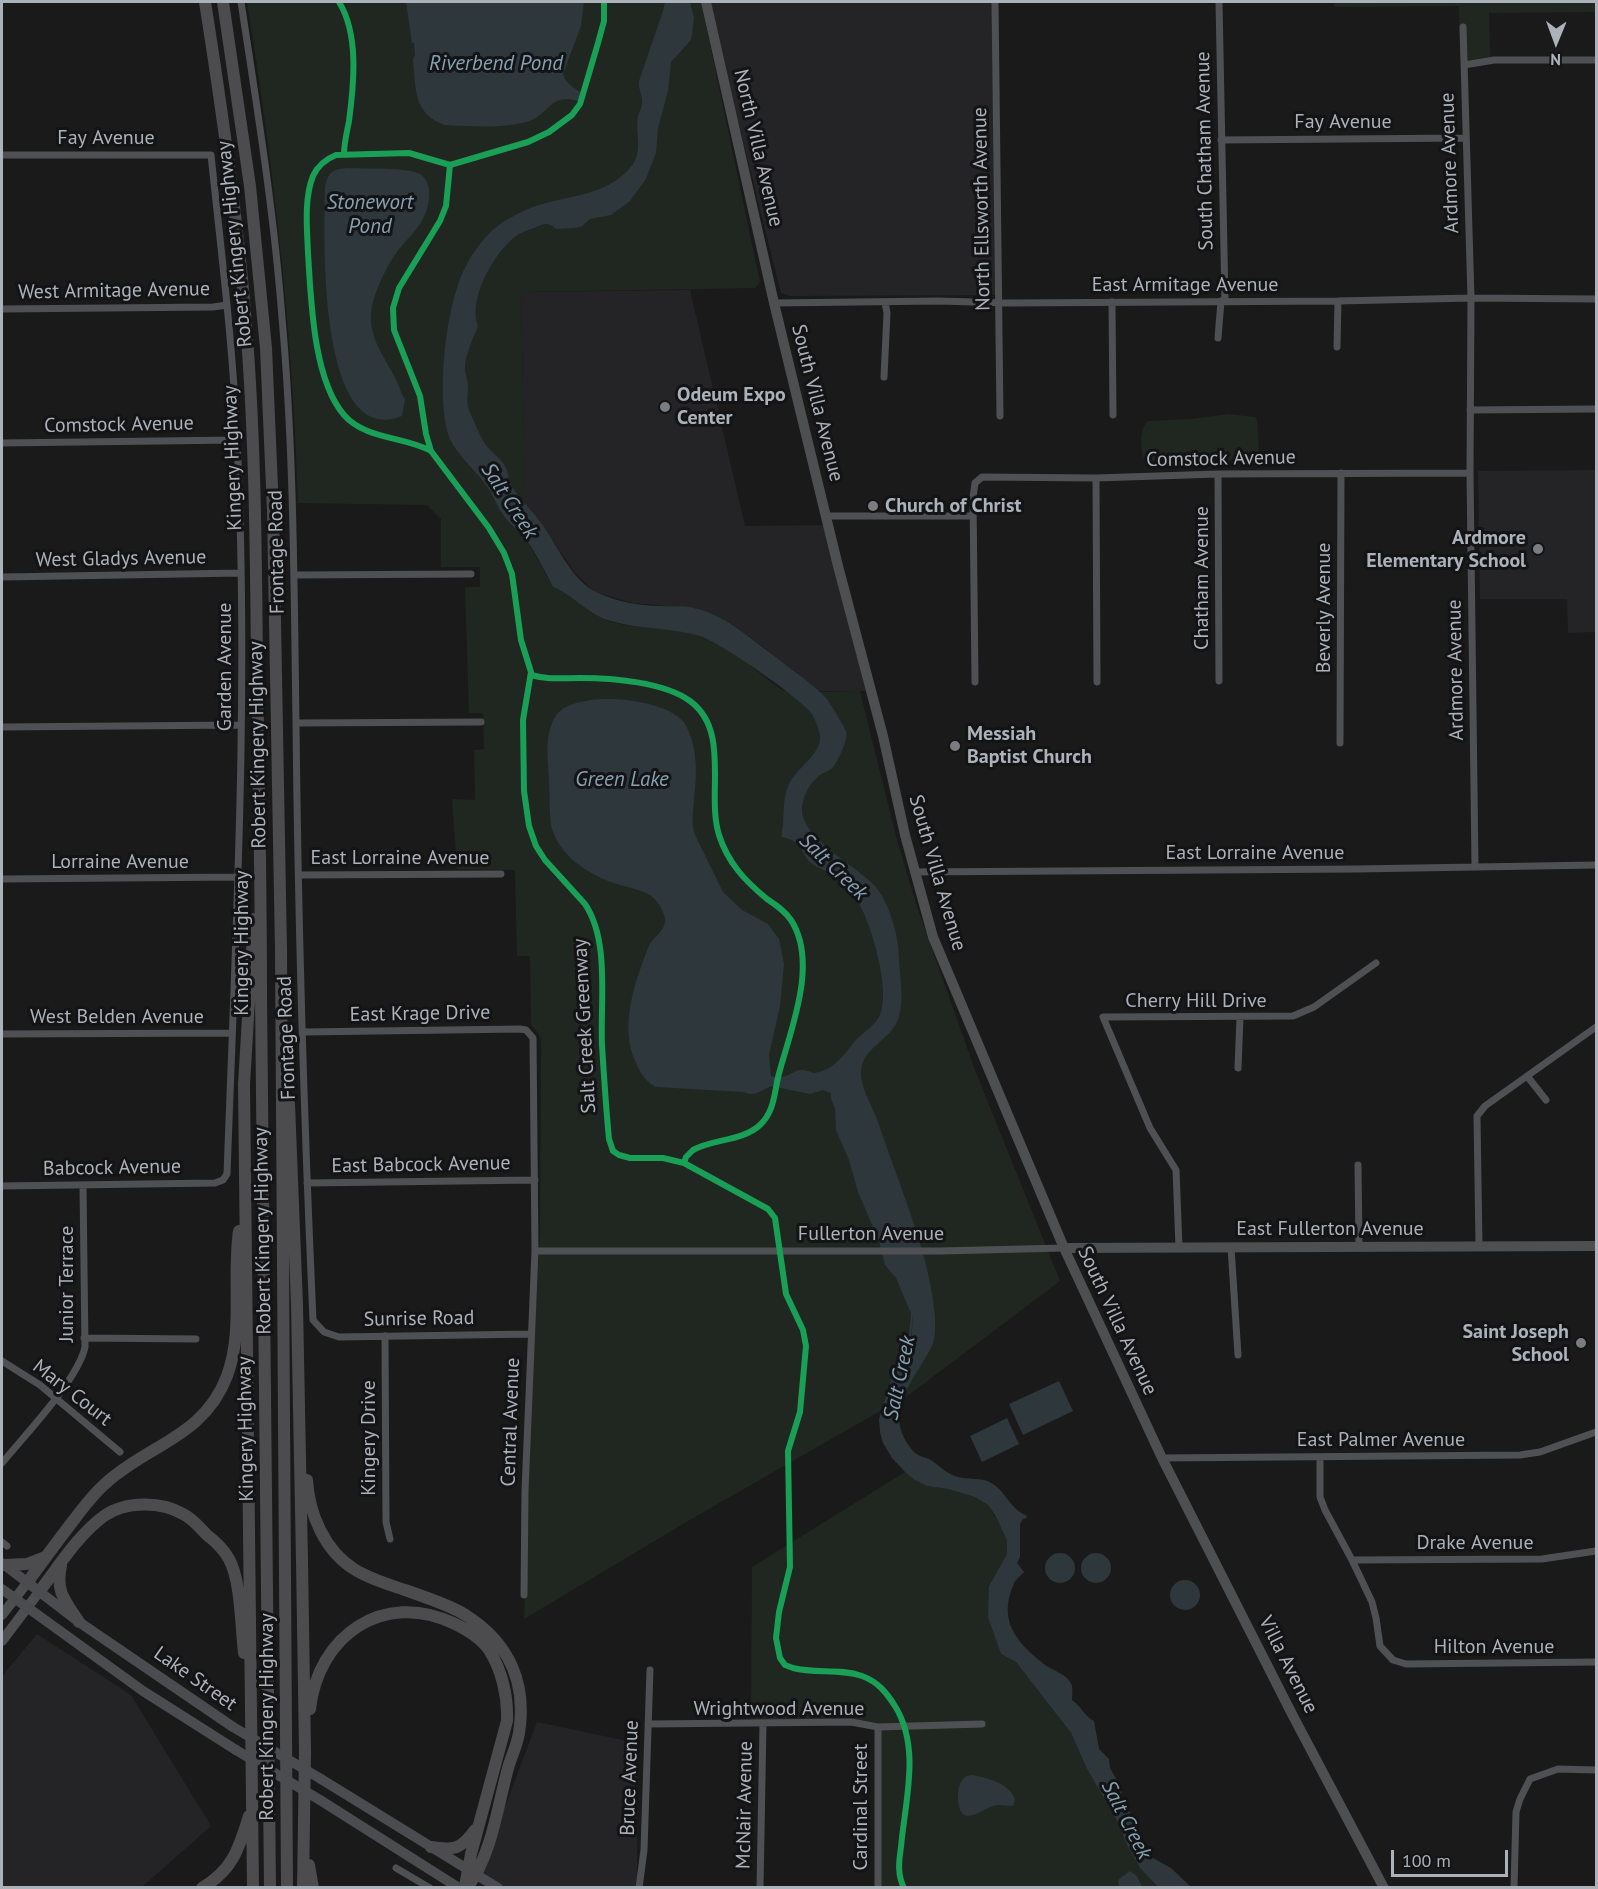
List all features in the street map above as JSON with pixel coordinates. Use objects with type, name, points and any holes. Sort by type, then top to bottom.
[{"type":"highway","name":"Kingery Highway","points":[[206,2],[231,178],[243,291],[256,528],[270,1887]]},
{"type":"highway","name":"Robert Kingery Highway","points":[[223,2],[250,186],[266,348],[273,510],[281,950],[287,1887]]},
{"type":"highway","points":[[254,1887],[244,1084],[260,804]]},
{"type":"highway","points":[[281,950],[297,1305],[305,1752],[303,1887]]},
{"type":"highway","points":[[27,1583],[97,1491],[120,1470],[184,1431],[203,1416],[216,1398],[227,1376],[234,1347],[237,1248],[245,1185]]},
{"type":"highway","points":[[297,1305],[308,1489],[315,1517],[324,1536],[336,1554],[355,1570],[466,1615],[496,1638],[512,1662],[520,1706],[519,1734],[486,1848],[466,1887]]},
{"type":"highway","points":[[39,1592],[84,1533],[106,1515],[127,1506],[153,1505],[185,1514],[212,1539],[228,1558],[235,1576],[252,1714]]},
{"type":"highway","points":[[3,1564],[27,1564],[45,1557]]},
{"type":"highway","points":[[62,1563],[58,1584],[62,1596],[79,1622]]},
{"type":"highway","points":[[305,1752],[315,1681],[325,1658],[338,1641],[349,1632],[368,1621],[389,1614],[409,1611],[441,1617],[468,1629],[489,1649],[502,1676],[507,1708],[507,1721],[480,1824],[473,1872]]},
{"type":"highway","points":[[202,1887],[218,1877],[235,1856],[252,1806]]},
{"type":"highway","points":[[431,1847],[452,1849],[459,1847],[480,1824]]},
{"type":"highway","points":[[303,1827],[312,1887]]},
{"type":"main road","name":"North Villa Avenue","points":[[706,2],[774,303]]},
{"type":"main road","name":"South Villa Avenue","points":[[774,303],[883,736],[914,872],[933,937],[1064,1248],[1162,1458]]},
{"type":"main road","name":"East Fullerton Avenue","points":[[1064,1248],[1596,1246]]},
{"type":"main road","name":"Villa Avenue","points":[[1162,1458],[1293,1716],[1384,1887]]},
{"type":"main road","name":"Lake Street","points":[[3,1564],[79,1622],[233,1727],[498,1887]]},
{"type":"main road","points":[[2,1615],[27,1583]]},
{"type":"main road","name":"Lake Street","points":[[2,1589],[143,1691],[459,1887]]},
{"type":"main road","points":[[2,1641],[39,1592]]},
{"type":"street","name":"Frontage Road","points":[[241,2],[265,157],[282,317],[291,445],[299,875],[313,1320]]},
{"type":"street","name":"North Ellsworth Avenue","points":[[995,2],[1000,416]]},
{"type":"street","name":"South Chatham Avenue","points":[[1218,338],[1223,301],[1220,2]]},
{"type":"street","name":"Ardmore Avenue","points":[[1462,27],[1471,298],[1470,473],[1475,866]]},
{"type":"street","points":[[1464,65],[1494,60],[1596,60]]},
{"type":"street","name":"Fay Avenue","points":[[1221,140],[1466,138]]},
{"type":"street","name":"Fay Avenue","points":[[2,155],[211,154]]},
{"type":"street","name":"Garden Avenue","points":[[211,154],[227,305],[237,440],[241,573],[242,725],[238,877],[227,1174],[223,1180]]},
{"type":"street","name":"East Armitage Avenue","points":[[774,303],[1596,299]]},
{"type":"street","points":[[1337,347],[1338,301]]},
{"type":"street","points":[[884,377],[887,313],[885,302]]},
{"type":"street","points":[[1112,302],[1113,415]]},
{"type":"street","name":"West Armitage Avenue","points":[[2,309],[227,305]]},
{"type":"street","points":[[1470,410],[1596,409]]},
{"type":"street","name":"Comstock Avenue","points":[[2,443],[237,440]]},
{"type":"street","name":"Beverly Avenue","points":[[1340,743],[1341,473]]},
{"type":"street","name":"Comstock Avenue","points":[[973,516],[975,483],[982,477],[1096,478],[1218,474],[1470,473]]},
{"type":"street","name":"Chatham Avenue","points":[[1218,474],[1220,681]]},
{"type":"street","points":[[1096,478],[1097,681]]},
{"type":"street","points":[[826,516],[973,516],[975,682]]},
{"type":"street","name":"West Gladys Avenue","points":[[2,577],[241,573]]},
{"type":"street","points":[[294,575],[471,574]]},
{"type":"street","points":[[296,723],[481,722]]},
{"type":"street","points":[[2,727],[242,725]]},
{"type":"street","name":"East Lorraine Avenue","points":[[914,872],[1596,865]]},
{"type":"street","name":"East Lorraine Avenue","points":[[299,875],[501,874]]},
{"type":"street","name":"Lorraine Avenue","points":[[2,879],[238,877]]},
{"type":"street","name":"Cherry Hill Drive","points":[[1179,1247],[1176,1170],[1150,1128],[1103,1017],[1293,1016],[1314,1007],[1377,963]]},
{"type":"street","points":[[1238,1068],[1240,1017]]},
{"type":"street","points":[[1479,1246],[1477,1116],[1485,1106],[1596,1027]]},
{"type":"street","name":"East Krage Drive","points":[[303,1032],[520,1029],[525,1030],[533,1038]]},
{"type":"street","name":"West Belden Avenue","points":[[2,1034],[232,1033]]},
{"type":"street","name":"Central Avenue","points":[[524,1594],[525,1491],[535,1251],[533,1038]]},
{"type":"street","points":[[1527,1076],[1546,1100]]},
{"type":"street","points":[[1358,1165],[1359,1247]]},
{"type":"street","name":"Babcock Avenue","points":[[2,1186],[215,1183],[223,1180]]},
{"type":"street","name":"East Babcock Avenue","points":[[307,1183],[534,1180]]},
{"type":"street","name":"Junior Terrace","points":[[2,1463],[55,1399],[83,1356],[83,1186]]},
{"type":"street","points":[[1231,1247],[1238,1355]]},
{"type":"street","name":"Fullerton Avenue","points":[[535,1251],[941,1251],[1064,1248]]},
{"type":"street","name":"Sunrise Road","points":[[313,1320],[324,1332],[339,1337],[531,1334]]},
{"type":"street","name":"Kingery Drive","points":[[385,1336],[386,1522],[390,1539]]},
{"type":"street","points":[[84,1338],[195,1338]]},
{"type":"street","name":"Mary Court","points":[[2,1361],[39,1385],[120,1452]]},
{"type":"street","name":"East Palmer Avenue","points":[[1162,1458],[1520,1455],[1540,1452],[1596,1432]]},
{"type":"street","points":[[1320,1457],[1320,1497],[1342,1545],[1352,1560]]},
{"type":"street","name":"Drake Avenue","points":[[1352,1560],[1542,1559],[1596,1551]]},
{"type":"street","name":"Hilton Avenue","points":[[1352,1560],[1372,1602],[1380,1646],[1393,1660],[1406,1664],[1596,1662]]},
{"type":"street","name":"Bruce Avenue","points":[[639,1887],[644,1850],[650,1670]]},
{"type":"street","name":"Wrightwood Avenue","points":[[648,1724],[852,1722],[878,1727],[982,1724]]},
{"type":"street","name":"McNair Avenue","points":[[760,1887],[763,1724]]},
{"type":"street","name":"Cardinal Street","points":[[878,1727],[878,1887]]},
{"type":"street","points":[[1514,1887],[1516,1812],[1530,1779],[1558,1769],[1596,1770]]},
{"type":"street","points":[[396,1868],[429,1887]]},
{"type":"shaded area","points":[[247,2],[701,2],[760,282],[755,288],[521,292],[526,539],[553,587],[603,619],[702,636],[727,649],[783,690],[860,691],[897,840],[917,907],[975,1070],[1060,1281],[910,1394],[688,1521],[524,1619],[531,1392],[540,1232],[541,1041],[531,1025],[530,956],[517,956],[515,870],[457,869],[452,799],[475,800],[474,750],[484,749],[483,713],[469,713],[465,587],[480,587],[480,567],[441,567],[441,519],[427,505],[298,503],[292,377],[281,252],[266,127]]},
{"type":"shaded area","points":[[708,2],[992,2],[995,295],[790,296],[781,293]]},
{"type":"shaded area","points":[[1334,2],[1596,2],[1596,12],[1489,13],[1490,57],[1460,62],[1459,6],[1334,7]]},
{"type":"shaded area","points":[[690,290],[745,526],[827,525],[869,691],[819,691],[750,637],[724,620],[698,609],[633,603],[595,592],[575,573],[539,520],[525,505],[521,292]]},
{"type":"shaded area","points":[[1229,414],[1255,417],[1259,451],[1255,459],[1151,461],[1143,457],[1142,433],[1148,421]]},
{"type":"shaded area","name":"Ardmore Elementary School","points":[[1596,470],[1596,632],[1568,633],[1567,599],[1480,599],[1478,471]]},
{"type":"shaded area","points":[[905,1472],[927,1486],[975,1497],[988,1505],[1007,1540],[1007,1554],[989,1586],[1001,1654],[1016,1662],[1071,1733],[1087,1769],[1119,1824],[1126,1843],[1140,1868],[1158,1887],[880,1887],[880,1729],[873,1723],[850,1719],[751,1721],[752,1567]]},
{"type":"shaded area","points":[[37,1634],[131,1695],[211,1826],[142,1887],[2,1887],[2,1676]]},
{"type":"shaded area","points":[[537,1722],[637,1743],[637,1887],[503,1887],[480,1873]]},
{"type":"water","name":"Riverbend Pond","points":[[406,2],[584,2],[581,26],[563,74],[569,84],[586,95],[583,103],[563,99],[551,105],[534,119],[506,126],[445,125],[435,120],[427,114],[418,99],[413,59],[414,43],[412,43]]},
{"type":"water","name":"Green Lake","points":[[665,2],[690,2],[694,18],[691,40],[671,62],[668,91],[658,128],[656,153],[646,179],[630,201],[611,215],[590,219],[582,226],[575,228],[556,229],[551,225],[543,224],[518,235],[503,249],[483,281],[476,305],[478,326],[465,366],[468,407],[484,442],[508,472],[513,488],[546,529],[572,570],[588,587],[605,596],[628,602],[651,606],[693,608],[730,623],[815,687],[828,700],[845,728],[846,739],[838,760],[832,768],[816,778],[810,785],[802,808],[804,819],[819,841],[867,878],[880,893],[893,921],[897,941],[901,991],[899,1015],[893,1029],[870,1051],[862,1063],[861,1078],[920,1243],[927,1268],[935,1317],[933,1344],[903,1399],[899,1422],[902,1433],[909,1446],[917,1454],[929,1459],[951,1475],[984,1480],[993,1484],[1016,1509],[1026,1515],[1027,1518],[1023,1519],[1020,1524],[1020,1557],[1017,1563],[1024,1572],[1015,1582],[1009,1599],[1009,1621],[1018,1639],[1034,1656],[1070,1682],[1072,1700],[1094,1721],[1099,1749],[1109,1759],[1110,1768],[1120,1786],[1124,1805],[1130,1812],[1132,1822],[1153,1858],[1171,1868],[1191,1887],[1158,1887],[1140,1868],[1126,1843],[1119,1824],[1087,1769],[1071,1733],[1016,1662],[1001,1654],[988,1617],[989,1586],[1007,1554],[1007,1540],[995,1515],[988,1505],[975,1497],[927,1486],[915,1480],[892,1458],[883,1443],[879,1419],[896,1365],[911,1344],[913,1318],[896,1278],[885,1265],[879,1241],[858,1192],[849,1160],[836,1130],[835,1108],[831,1093],[823,1090],[810,1094],[771,1086],[751,1094],[652,1085],[642,1074],[631,1049],[630,1006],[650,944],[664,927],[664,915],[655,899],[650,895],[602,878],[575,862],[561,847],[552,829],[548,741],[555,717],[565,708],[580,702],[599,699],[641,702],[660,707],[675,715],[685,724],[696,761],[693,818],[695,835],[723,892],[742,910],[768,924],[779,939],[784,964],[780,1006],[769,1055],[771,1076],[784,1077],[801,1070],[820,1072],[832,1066],[878,1019],[883,1004],[881,973],[873,939],[862,910],[855,897],[841,881],[811,863],[795,842],[782,837],[784,801],[788,785],[818,748],[820,742],[819,730],[812,714],[777,684],[710,640],[689,633],[611,621],[595,614],[553,587],[526,539],[504,516],[488,489],[460,454],[448,434],[443,400],[446,338],[453,300],[466,266],[485,238],[501,223],[535,206],[602,188],[614,182],[633,164],[638,153],[637,122],[642,105],[639,81]]},
{"type":"water","name":"Stonewort Pond","points":[[348,168],[396,169],[414,172],[424,177],[429,187],[427,210],[419,226],[400,248],[384,273],[372,306],[372,331],[405,399],[402,416],[374,418],[354,401],[340,370],[331,331],[326,288],[325,187],[332,172]]},
{"type":"water","points":[[1059,1381],[1073,1411],[1023,1435],[1009,1404]]},
{"type":"water","points":[[1007,1418],[1019,1444],[982,1462],[970,1436]]},
{"type":"water","points":[[1060,1553],[1071,1557],[1075,1568],[1071,1579],[1060,1583],[1049,1579],[1045,1568],[1049,1557]]},
{"type":"water","points":[[1096,1553],[1107,1557],[1111,1568],[1107,1579],[1096,1583],[1085,1579],[1081,1568],[1085,1557]]},
{"type":"water","points":[[1185,1580],[1196,1584],[1200,1595],[1196,1606],[1185,1610],[1174,1606],[1170,1595],[1174,1584]]},
{"type":"water","points":[[972,1775],[1003,1785],[1015,1799],[1013,1806],[993,1806],[971,1816],[962,1813],[959,1808],[959,1786],[966,1776]]},
{"type":"water","points":[[1130,1871],[1137,1876],[1142,1887],[1119,1887],[1118,1880]]},
{"type":"waterway","name":"Salt Creek","points":[[909,1348],[912,1314]]},
{"type":"cycle path","points":[[339,2],[350,29],[353,60],[352,91],[344,154]]},
{"type":"cycle path","name":"Salt Creek Greenway","points":[[604,2],[604,21],[598,43],[580,104],[572,115],[549,132],[528,142],[450,165],[446,206],[440,221],[399,288],[393,308],[394,330],[420,396],[431,451],[489,528],[504,553],[512,574],[521,640],[531,672],[523,720],[524,791],[529,826],[536,846],[545,860],[585,904],[598,936],[602,973],[602,1045],[605,1092],[609,1139],[613,1151],[630,1158],[663,1158],[684,1163],[768,1209],[775,1218],[786,1294],[803,1330],[806,1346],[800,1412],[788,1451],[790,1567],[779,1612],[776,1638],[780,1658],[785,1665],[801,1670],[845,1672],[862,1676],[881,1688],[895,1706],[903,1722],[909,1757],[908,1793],[899,1862],[899,1873],[904,1888]]},
{"type":"cycle path","points":[[431,451],[363,429],[344,415],[334,400],[326,381],[316,338],[309,272],[307,204],[315,172],[329,158],[336,155],[409,153],[450,165]]},
{"type":"cycle path","points":[[531,675],[549,678],[593,678],[637,682],[666,689],[690,701],[702,714],[710,729],[714,746],[716,819],[719,835],[727,854],[745,878],[789,917],[799,937],[803,974],[800,994],[769,1113],[760,1125],[745,1134],[693,1150],[684,1163]]},
{"type":"place","name":"Odeum Expo Center","points":[[665,407]]},
{"type":"place","name":"Church of Christ","points":[[873,506]]},
{"type":"place","name":"Ardmore Elementary School","points":[[1538,549]]},
{"type":"place","name":"Messiah Baptist Church","points":[[955,746]]},
{"type":"place","name":"Saint Joseph School","points":[[1581,1343]]}]
